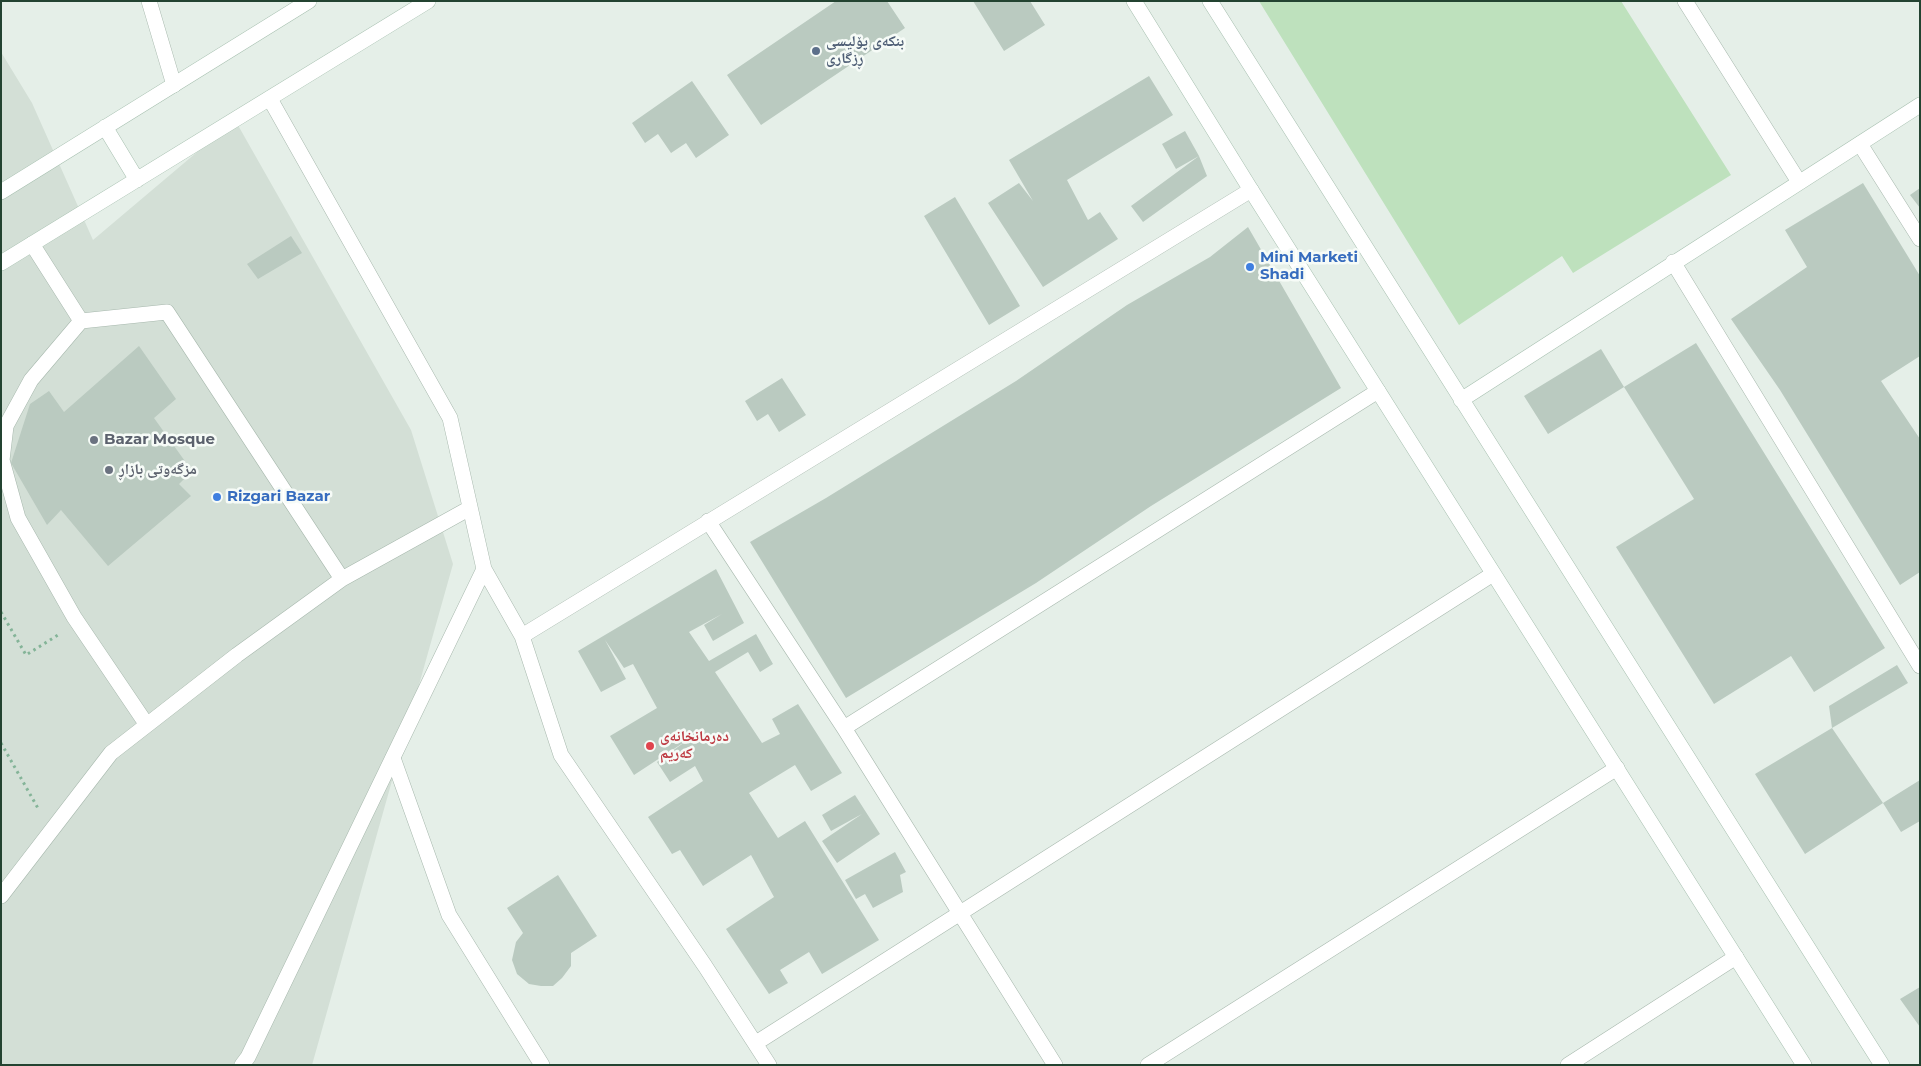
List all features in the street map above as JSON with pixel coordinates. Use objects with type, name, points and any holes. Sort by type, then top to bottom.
[{"type":"street","points":[[150,1],[174,85]]},
{"type":"street","points":[[1,192],[309,1]]},
{"type":"street","points":[[1,263],[428,1]]},
{"type":"street","points":[[1134,1],[1251,190],[1804,1065]]},
{"type":"street","points":[[1210,1],[1882,1065]]},
{"type":"street","points":[[1685,1],[1800,182]]},
{"type":"street","points":[[270,99],[450,418],[484,569],[522,636],[560,756],[756,1043],[769,1065]]},
{"type":"street","points":[[1461,400],[1920,105]]},
{"type":"street","points":[[105,128],[137,180]]},
{"type":"street","points":[[1860,144],[1920,239]]},
{"type":"street","points":[[522,636],[1251,190]]},
{"type":"street","points":[[32,244],[82,320]]},
{"type":"street","points":[[1673,262],[1920,666]]},
{"type":"street","points":[[147,725],[78,623],[18,518],[2,460],[6,426],[31,380],[82,320],[167,312],[342,579]]},
{"type":"street","points":[[844,728],[1378,391]]},
{"type":"street","points":[[1,896],[111,753],[342,579],[470,508]]},
{"type":"street","points":[[708,522],[844,728],[1055,1065]]},
{"type":"street","points":[[245,1062],[484,569]]},
{"type":"street","points":[[756,1043],[1493,574]]},
{"type":"street","points":[[393,758],[449,915],[542,1065]]},
{"type":"street","points":[[1148,1065],[1616,768]]},
{"type":"street","points":[[1568,1065],[1736,957]]},
{"type":"path","points":[[1,612],[26,655],[78,623]]},
{"type":"path","points":[[1,743],[51,831]]},
{"type":"shaded area","name":"Rizgari Bazar","points":[[1,52],[32,103],[93,240],[235,120],[411,430],[453,564],[312,1065],[1,1065]]},
{"type":"green space","points":[[1259,1],[1621,1],[1731,175],[1573,273],[1562,256],[1459,325]]},
{"type":"building","name":"بنکەی پۆلیسی ڕزگاری","points":[[836,1],[887,1],[905,28],[761,125],[727,75]]},
{"type":"building","points":[[973,1],[1030,1],[1045,25],[1004,51]]},
{"type":"building","points":[[1149,76],[1173,115],[1067,180],[1088,220],[1100,212],[1118,239],[1043,287],[988,203],[1019,183],[1033,201],[1009,160]]},
{"type":"building","points":[[692,81],[729,135],[696,158],[686,143],[671,153],[658,134],[645,143],[632,123]]},
{"type":"building","points":[[1185,131],[1199,156],[1176,169],[1162,144]]},
{"type":"building","points":[[1199,156],[1207,176],[1143,222],[1131,206]]},
{"type":"building","points":[[1863,183],[1920,276],[1920,356],[1881,381],[1920,439],[1920,572],[1900,585],[1780,390],[1731,319],[1807,267],[1785,230]]},
{"type":"building","points":[[1920,188],[1920,208],[1910,195]]},
{"type":"building","points":[[955,197],[1020,306],[989,325],[924,216]]},
{"type":"building","points":[[1248,227],[1341,388],[1151,506],[1036,583],[846,698],[750,542],[826,498],[1016,381],[1127,305],[1210,257]]},
{"type":"building","points":[[291,236],[302,253],[258,279],[247,264]]},
{"type":"building","points":[[1696,343],[1885,648],[1814,692],[1791,656],[1714,704],[1616,547],[1694,499],[1624,387]]},
{"type":"building","name":"Bazar Mosque","points":[[139,346],[176,399],[154,418],[192,471],[179,484],[191,496],[108,566],[61,510],[47,525],[11,463],[30,404],[49,391],[64,412]]},
{"type":"building","points":[[1601,349],[1624,387],[1548,434],[1524,396]]},
{"type":"building","points":[[782,378],[806,415],[779,432],[768,414],[757,421],[745,401]]},
{"type":"building","points":[[716,569],[744,623],[713,641],[704,625],[722,614],[689,632],[709,661],[756,634],[773,664],[760,672],[748,652],[715,672],[762,743],[780,734],[772,719],[798,704],[842,773],[811,791],[795,765],[749,793],[778,838],[805,821],[879,940],[822,974],[809,952],[780,970],[788,983],[769,994],[726,929],[774,897],[751,855],[703,886],[680,850],[672,854],[648,817],[703,781],[695,766],[670,782],[657,762],[689,739],[634,775],[610,736],[657,708],[633,664],[624,668],[605,640],[626,679],[601,692],[578,651]]},
{"type":"building","points":[[1897,665],[1908,683],[1832,728],[1829,706]]},
{"type":"building","points":[[1832,728],[1883,803],[1805,854],[1755,774]]},
{"type":"building","points":[[1920,780],[1920,821],[1901,832],[1883,803]]},
{"type":"building","points":[[855,795],[880,834],[837,863],[822,841],[862,814],[831,831],[822,815]]},
{"type":"building","points":[[895,852],[906,872],[900,875],[903,892],[873,908],[865,894],[856,899],[845,880]]},
{"type":"building","points":[[558,875],[597,936],[571,953],[571,966],[553,986],[529,984],[517,974],[512,960],[516,942],[523,933],[507,908]]},
{"type":"building","points":[[1920,987],[1920,1027],[1900,999]]},
{"type":"place","name":"بنکەی پۆلیسی ڕزگاری","points":[[816,51]]},
{"type":"place","name":"Mini Marketi Shadi","points":[[1250,267]]},
{"type":"place","name":"Bazar Mosque","points":[[94,440]]},
{"type":"place","name":"مزگەوتی بازاڕ","points":[[109,470]]},
{"type":"place","name":"Rizgari Bazar","points":[[217,497]]},
{"type":"place","name":"دەرمانخانەی کەریم","points":[[650,746]]}]
